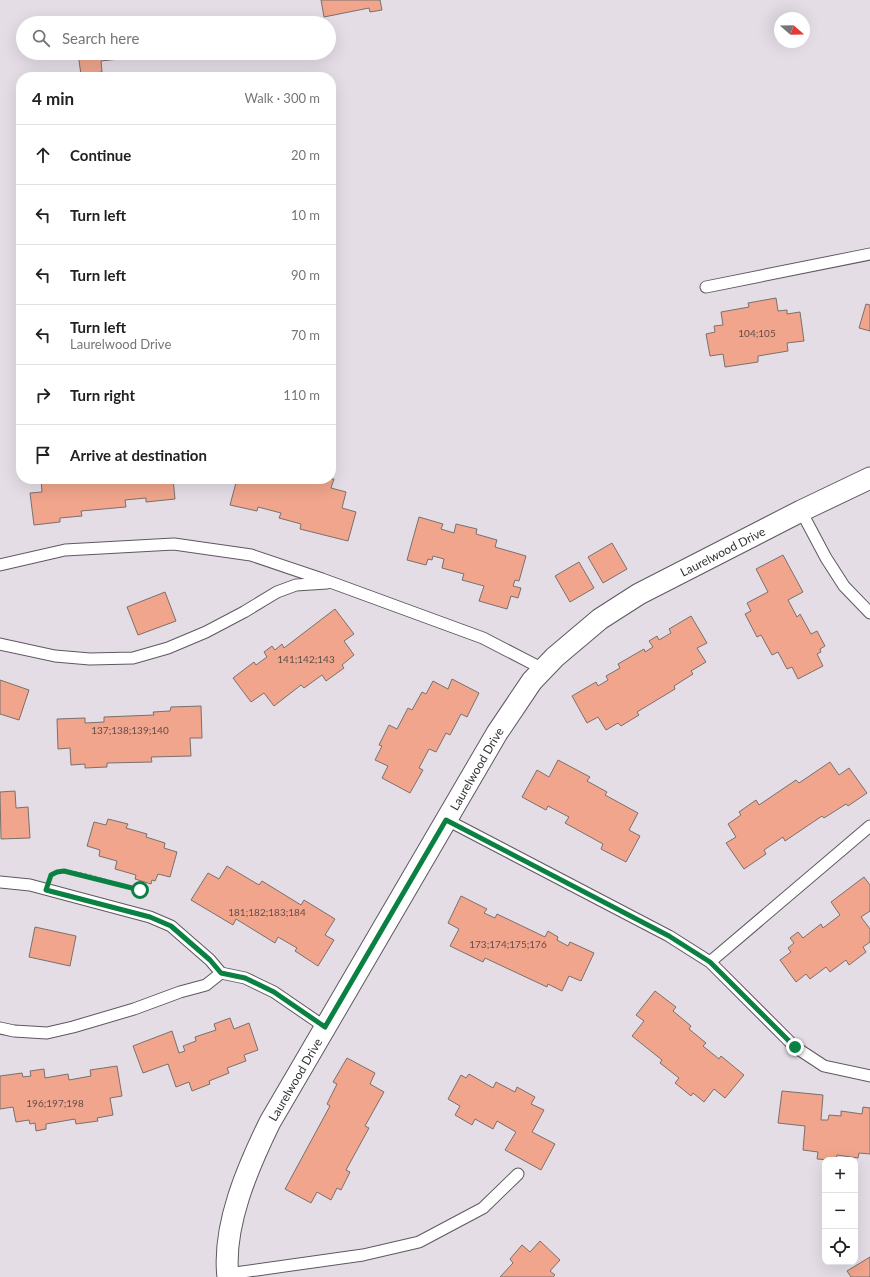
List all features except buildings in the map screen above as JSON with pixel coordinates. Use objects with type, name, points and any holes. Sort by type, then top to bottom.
[{"type":"street","name":"Laurelwood Drive","points":[[228,1275],[230,1236],[238,1196],[251,1159],[270,1122],[446,820],[515,706],[532,681],[555,657],[594,624],[639,594],[801,511],[870,478]]},
{"type":"lane","points":[[706,287],[870,254]]},
{"type":"lane","points":[[801,511],[826,558],[844,586],[870,613]]},
{"type":"lane","points":[[0,565],[65,550],[174,544],[251,555],[332,582],[483,638],[543,669]]},
{"type":"lane","points":[[0,644],[55,656],[90,659],[133,658],[168,648],[206,632],[244,612],[277,592],[296,585],[332,582]]},
{"type":"lane","points":[[446,820],[669,936],[710,962],[795,1047],[824,1066],[870,1076]]},
{"type":"lane","points":[[710,962],[870,826]]},
{"type":"lane","points":[[0,882],[46,890],[150,917],[171,926],[210,960],[221,973],[245,978],[274,992],[325,1027]]},
{"type":"lane","points":[[0,1028],[14,1032],[47,1033],[73,1028],[134,1009],[180,992],[206,985],[221,973]]},
{"type":"lane","points":[[228,1275],[355,1256],[419,1242],[483,1208],[518,1174]]},
{"type":"path","points":[[46,890],[51,875],[64,871],[135,890],[140,890],[146,886]]},
{"type":"route","points":[[140,890],[135,890],[82,874],[64,871],[51,875],[46,890],[150,917],[171,926],[210,960],[221,973],[245,978],[274,992],[325,1027],[446,820],[621,910],[669,936],[710,962],[795,1047]]}]
